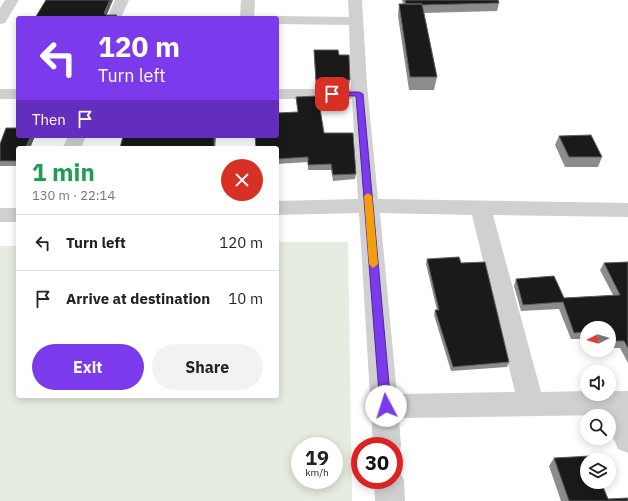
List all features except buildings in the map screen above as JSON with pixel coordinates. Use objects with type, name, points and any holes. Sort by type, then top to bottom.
[{"type":"street","points":[[0,20],[12,0]]},
{"type":"street","points":[[115,16],[122,0]]},
{"type":"street","points":[[247,16],[248,0]]},
{"type":"street","points":[[355,0],[359,94],[386,406],[387,437]]},
{"type":"street","points":[[279,20],[356,21]]},
{"type":"street","points":[[0,94],[16,94]]},
{"type":"street","points":[[279,94],[359,94]]},
{"type":"street","points":[[279,208],[368,206],[628,210]]},
{"type":"street","points":[[481,208],[531,405]]},
{"type":"street","points":[[0,215],[16,215]]},
{"type":"street","points":[[386,406],[621,403],[628,440]]},
{"type":"street","points":[[389,489],[390,501]]},
{"type":"shaded area","points":[[279,242],[348,242],[352,501],[0,501],[0,246],[16,246],[16,398],[279,398]]},
{"type":"slow traffic","points":[[368,196],[373,264]]},
{"type":"route","points":[[332,94],[359,94],[386,406]]}]
